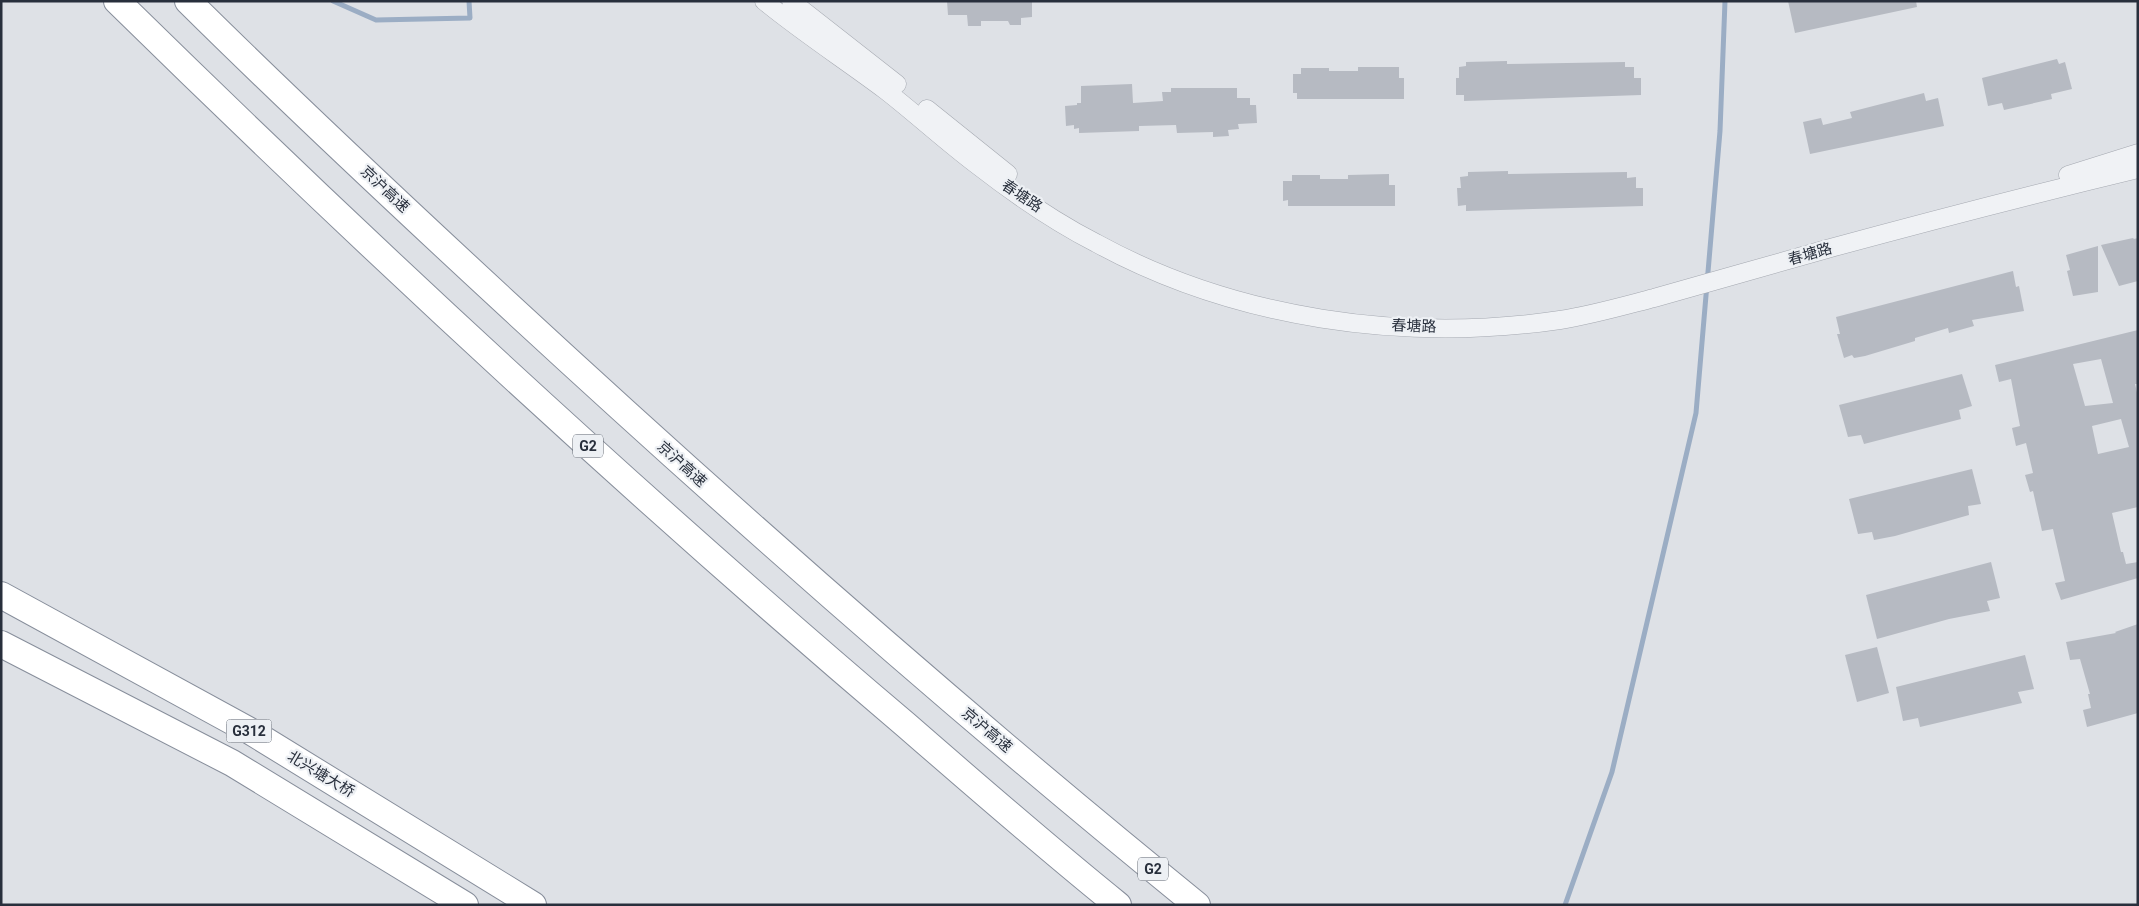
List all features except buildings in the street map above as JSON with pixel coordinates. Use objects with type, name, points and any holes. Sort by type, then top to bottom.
[{"type":"highway","name":"G2","points":[[117,1],[395,268],[601,458],[794,630],[1118,905]]},
{"type":"highway","name":"京沪高速","points":[[188,1],[425,227],[635,422],[836,601],[1109,834],[1196,905]]},
{"type":"highway","name":"北兴塘大桥","points":[[1,595],[250,731],[533,905]]},
{"type":"highway","name":"G312","points":[[2,644],[232,762],[465,905]]},
{"type":"highway","points":[[468,864],[538,905]]},
{"type":"street","name":"春塘路","points":[[764,1],[887,91],[978,166],[1061,223],[1113,252],[1201,288],[1288,313],[1326,319],[1383,325],[1459,328],[1511,325],[1562,319],[1608,310],[1683,285],[2066,176],[2138,153]]},
{"type":"street","name":"春塘路","points":[[792,1],[1036,196],[1090,232],[1150,260],[1205,281],[1286,305],[1352,314],[1431,319],[1511,316],[1591,304],[1683,285]]},
{"type":"street","name":"春塘路","points":[[1741,268],[1837,246],[2138,169]]},
{"type":"waterway","points":[[333,1],[376,20],[470,18],[469,1]]},
{"type":"waterway","points":[[1565,905],[1612,772],[1696,413],[1720,131],[1725,1]]}]
